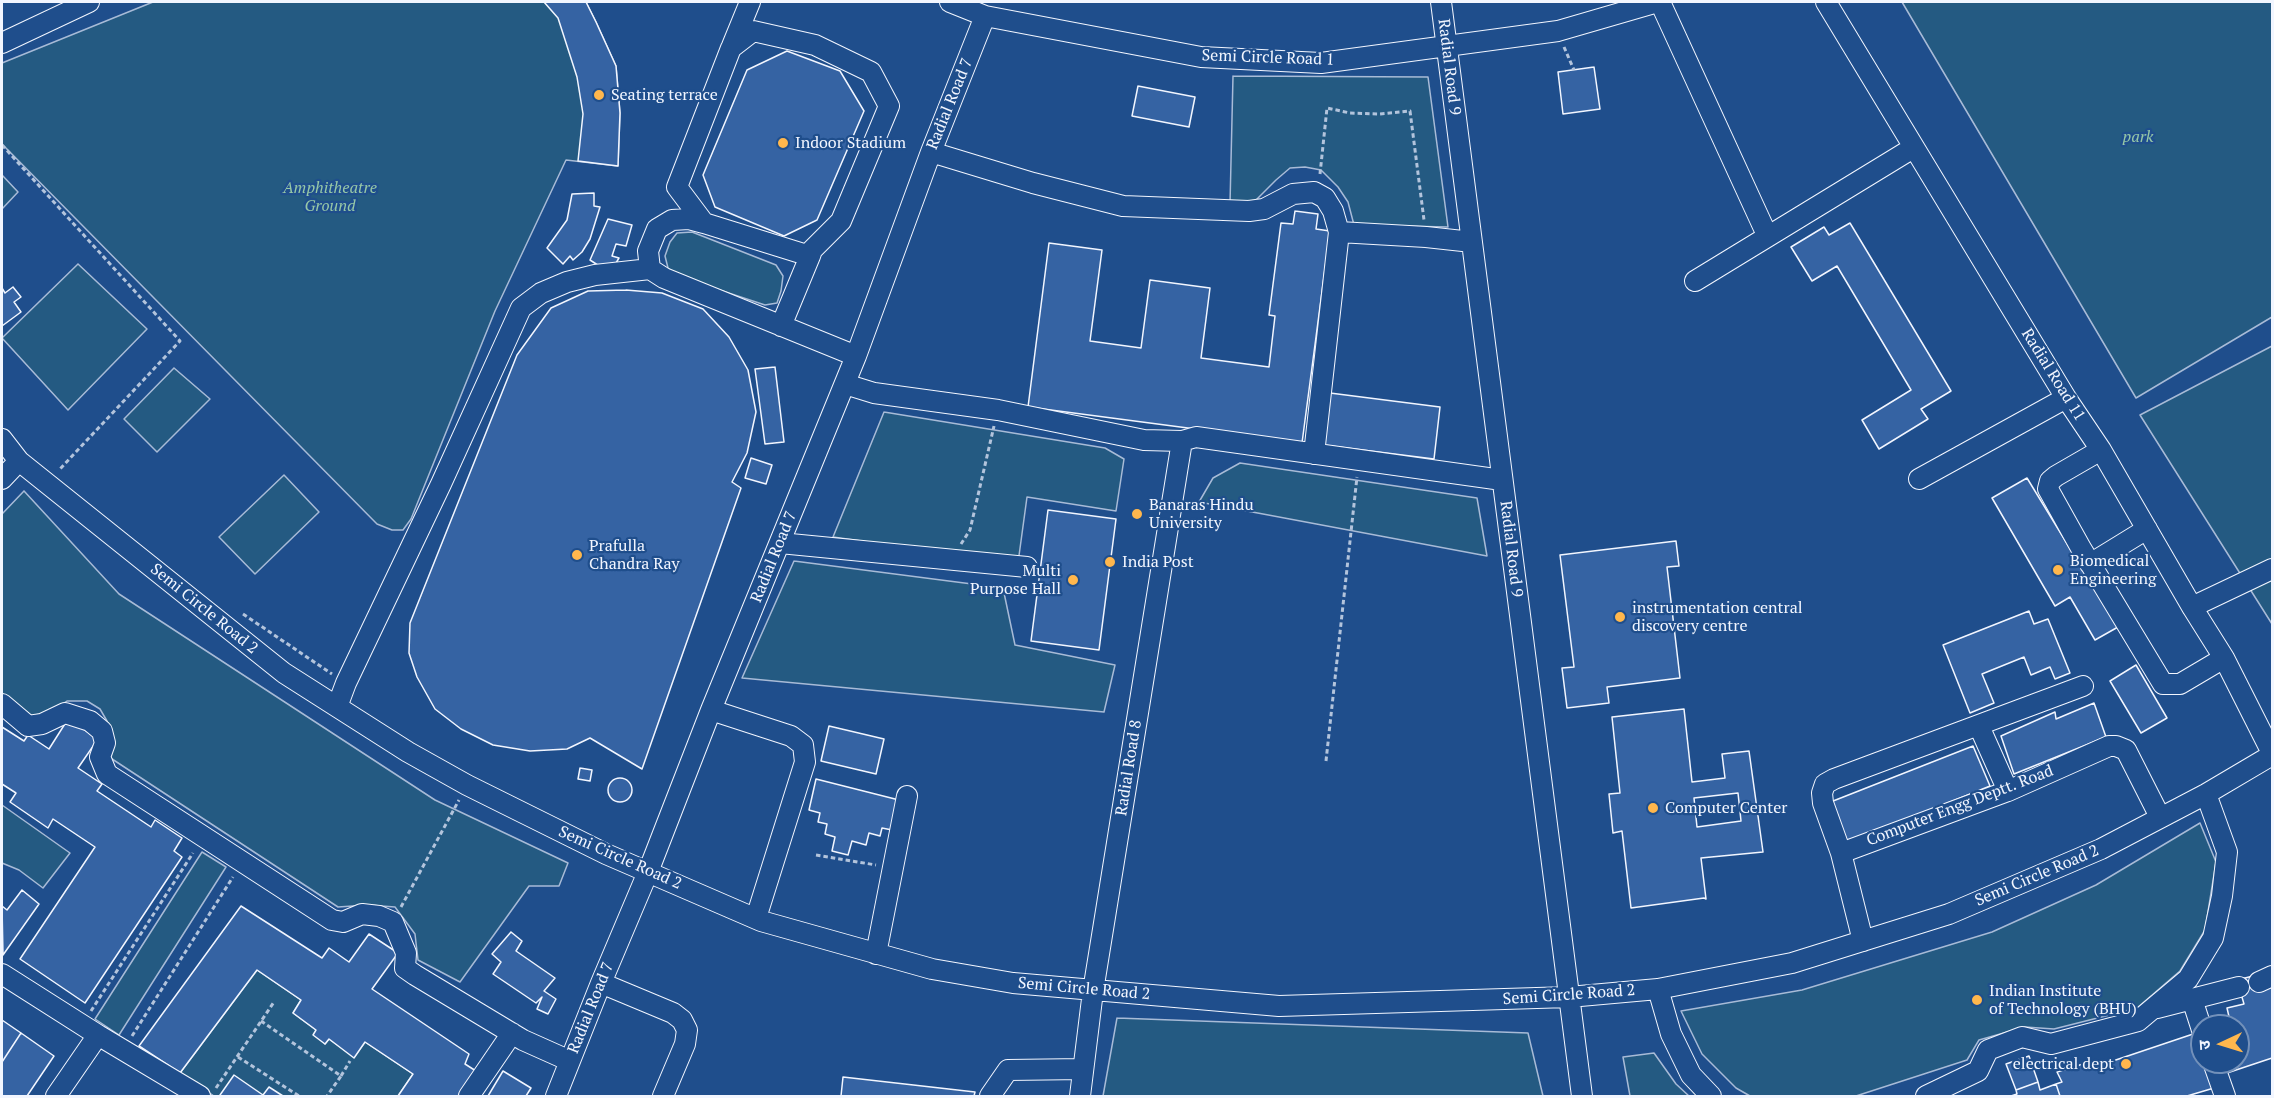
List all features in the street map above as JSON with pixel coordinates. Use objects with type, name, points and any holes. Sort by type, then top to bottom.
[{"type":"lane","points":[[2,43],[88,2]]},
{"type":"lane","points":[[704,223],[677,187],[750,2]]},
{"type":"lane","name":"Radial Road 9","points":[[1441,2],[1582,1096]]},
{"type":"lane","points":[[1659,2],[1767,235]]},
{"type":"lane","name":"Semi Circle Road 1","points":[[960,3],[985,16],[1201,57],[1321,63],[1558,31],[1659,2]]},
{"type":"lane","name":"Radial Road 11","points":[[1826,2],[2066,398],[2101,450],[2224,658],[2272,754]]},
{"type":"lane","name":"Radial Road 7","points":[[556,1096],[845,384],[931,152],[985,16]]},
{"type":"lane","points":[[731,48],[753,31],[815,45],[871,72],[889,106],[841,221],[812,250],[781,326]]},
{"type":"lane","points":[[1695,280],[1913,148]]},
{"type":"lane","points":[[931,152],[1033,183],[1123,206],[1249,211],[1264,208],[1293,194],[1314,192],[1325,198],[1333,211],[1338,232],[1314,454]]},
{"type":"lane","points":[[650,269],[648,250],[657,229],[672,220],[689,219],[810,256]]},
{"type":"lane","points":[[1338,232],[1472,242]]},
{"type":"lane","points":[[337,707],[346,683],[441,484],[521,308],[541,293],[567,282],[595,275],[650,269],[664,278],[856,356]]},
{"type":"lane","points":[[845,384],[874,393],[998,410],[1144,440],[1182,441],[1196,437],[1502,480]]},
{"type":"lane","points":[[1919,479],[2066,398]]},
{"type":"lane","name":"Semi Circle Road 2","points":[[2,439],[20,460],[47,483],[284,673],[408,752],[467,785],[606,854],[756,918],[932,969],[1013,983],[1279,1006],[1569,997],[1658,989],[1792,963],[1949,914],[2101,849],[2206,794],[2272,754]]},
{"type":"lane","name":"Radial Road 8","points":[[1080,1096],[1093,991],[1182,441]]},
{"type":"lane","points":[[2101,450],[2055,476],[2050,481],[2048,489],[2090,564],[2163,684],[2180,684],[2224,658]]},
{"type":"lane","points":[[2,479],[20,460]]},
{"type":"lane","points":[[2090,564],[2147,529]]},
{"type":"lane","points":[[780,543],[1027,567]]},
{"type":"lane","points":[[2192,607],[2272,569]]},
{"type":"lane","points":[[1863,941],[1841,853],[1823,803],[1824,784],[2083,686]]},
{"type":"lane","points":[[2,704],[28,726],[42,724],[65,713],[90,721],[102,731],[105,743],[100,757],[107,774],[332,920],[343,922],[362,914],[379,916],[393,922],[406,953],[405,968],[512,1033],[570,1061]]},
{"type":"lane","points":[[711,710],[791,736],[803,745],[806,762],[756,918]]},
{"type":"lane","points":[[1980,726],[2008,791]]},
{"type":"lane","name":"Computer Engg Deptt. Road","points":[[1841,853],[2008,791],[2109,746],[2126,750],[2160,817]]},
{"type":"lane","points":[[1926,1096],[1978,1071],[1988,1050],[2022,1037],[2051,1044],[2138,1021],[2188,980],[2213,939],[2228,852],[2206,794]]},
{"type":"lane","points":[[876,954],[907,796]]},
{"type":"lane","points":[[2,974],[200,1096]]},
{"type":"lane","points":[[600,983],[673,1013],[682,1020],[687,1030],[685,1044],[663,1096]]},
{"type":"lane","points":[[2152,1010],[2239,987]]},
{"type":"lane","points":[[1658,989],[1671,1034],[1690,1075],[1711,1096]]},
{"type":"lane","points":[[2192,999],[2197,1014]]},
{"type":"lane","points":[[56,1096],[90,1030]]},
{"type":"lane","points":[[469,1096],[512,1033]]},
{"type":"lane","points":[[990,1096],[1008,1070],[1083,1069]]},
{"type":"lane","points":[[2217,1074],[2225,1096]]},
{"type":"path","points":[[1558,31],[1574,70]]},
{"type":"path","points":[[1318,195],[1328,108],[1350,113],[1379,114],[1410,111],[1426,237]]},
{"type":"path","points":[[2,146],[180,341],[47,483]]},
{"type":"path","points":[[951,561],[970,530],[998,410]]},
{"type":"path","points":[[1326,761],[1359,460]]},
{"type":"path","points":[[236,610],[346,683]]},
{"type":"path","points":[[393,922],[467,785]]},
{"type":"path","points":[[90,1030],[203,838]]},
{"type":"path","points":[[816,855],[893,867]]},
{"type":"path","points":[[123,1049],[242,863]]},
{"type":"path","points":[[210,1096],[274,1002]]},
{"type":"path","points":[[261,1021],[341,1076]]},
{"type":"path","points":[[238,1057],[299,1096]]},
{"type":"path","points":[[327,1096],[350,1061]]},
{"type":"green space","name":"Amphitheatre Ground","points":[[153,2],[586,2],[596,22],[616,66],[620,113],[618,166],[566,160],[495,311],[411,519],[403,530],[392,530],[377,524],[2,144],[2,63]]},
{"type":"green space","name":"park","points":[[1902,2],[2272,2],[2272,317],[2136,398]]},
{"type":"green space","points":[[1233,76],[1428,77],[1448,227],[1354,225],[1348,202],[1338,187],[1321,170],[1305,167],[1290,168],[1252,204],[1230,204]]},
{"type":"green space","points":[[2,175],[18,192],[2,209]]},
{"type":"green space","points":[[692,232],[776,265],[783,276],[777,303],[765,305],[680,277],[668,268],[665,256],[670,242],[677,233]]},
{"type":"green space","points":[[78,264],[147,329],[68,410],[2,338]]},
{"type":"green space","points":[[2272,346],[2272,624],[2140,415]]},
{"type":"green space","points":[[174,368],[210,399],[157,452],[124,419]]},
{"type":"green space","points":[[884,412],[1105,448],[1124,459],[1116,511],[1027,497],[1018,563],[833,537]]},
{"type":"green space","points":[[1240,463],[1477,498],[1487,556],[1199,502],[1213,478]]},
{"type":"green space","points":[[284,475],[319,512],[255,574],[219,537]]},
{"type":"green space","points":[[24,491],[119,594],[435,800],[568,863],[559,886],[529,886],[460,982],[418,960],[415,934],[395,907],[368,905],[338,907],[109,757],[112,734],[100,709],[87,701],[67,701],[52,711],[32,716],[2,693],[2,514]]},
{"type":"green space","points":[[794,561],[1003,588],[1015,645],[1115,665],[1104,712],[742,678]]},
{"type":"green space","points":[[2,805],[70,853],[43,888],[19,870],[2,863]]},
{"type":"green space","points":[[2200,823],[2216,862],[2205,930],[2180,971],[2137,1008],[2054,1029],[2025,1027],[1979,1040],[1967,1060],[1856,1096],[1750,1096],[1736,1088],[1702,1054],[1681,1011],[1802,990],[1992,932],[2096,885]]},
{"type":"green space","points":[[202,852],[226,867],[119,1035],[95,1019]]},
{"type":"green space","points":[[257,970],[301,1000],[293,1013],[316,1030],[325,1044],[329,1039],[354,1057],[365,1042],[413,1074],[398,1096],[214,1096],[180,1073]]},
{"type":"green space","points":[[1117,1018],[1528,1033],[1543,1096],[1103,1096]]},
{"type":"green space","points":[[1654,1053],[1676,1084],[1689,1096],[1630,1096],[1623,1057]]},
{"type":"building","name":"Seating terrace","points":[[544,2],[586,2],[616,66],[620,113],[618,166],[578,161],[583,114],[577,77],[558,18]]},
{"type":"building","name":"Indoor Stadium","points":[[787,51],[840,71],[864,111],[817,220],[784,236],[715,207],[703,175],[747,70]]},
{"type":"building","points":[[1594,67],[1600,109],[1563,114],[1558,72]]},
{"type":"building","points":[[1138,86],[1195,97],[1189,127],[1132,116]]},
{"type":"building","points":[[594,193],[594,206],[600,207],[590,239],[582,252],[573,260],[570,256],[563,264],[547,248],[567,220],[572,194]]},
{"type":"building","points":[[1295,211],[1318,214],[1316,229],[1330,231],[1302,443],[1028,407],[1049,243],[1102,250],[1090,341],[1141,348],[1150,280],[1210,288],[1201,358],[1269,367],[1275,316],[1269,315],[1281,223],[1293,224]]},
{"type":"building","points":[[608,219],[632,225],[626,246],[616,244],[612,256],[619,258],[610,273],[590,260]]},
{"type":"building","points":[[1850,223],[1951,391],[1921,409],[1928,419],[1879,449],[1862,420],[1911,390],[1837,266],[1812,281],[1791,247],[1824,227],[1829,235]]},
{"type":"building","points":[[13,287],[21,297],[14,302],[21,312],[2,326],[2,288],[5,293]]},
{"type":"building","name":"Prafulla Chandra Ray","points":[[626,290],[662,293],[703,309],[729,337],[748,370],[756,412],[747,453],[732,482],[741,488],[642,769],[590,738],[567,749],[530,751],[493,745],[461,729],[435,709],[417,677],[409,653],[410,623],[517,355],[551,308],[588,291]]},
{"type":"building","points":[[775,367],[784,442],[765,444],[755,369]]},
{"type":"building","points":[[1330,393],[1440,407],[1434,459],[1323,445]]},
{"type":"building","points":[[751,458],[772,465],[766,484],[745,478]]},
{"type":"building","name":"Biomedical Engineering","points":[[2027,478],[2118,627],[2095,640],[2070,597],[2055,606],[1992,498]]},
{"type":"building","name":"Multi Purpose Hall","points":[[1048,510],[1116,519],[1099,650],[1031,641]]},
{"type":"building","name":"instrumentation central discovery centre","points":[[1676,541],[1679,566],[1667,567],[1680,678],[1607,687],[1609,703],[1567,708],[1562,668],[1574,667],[1560,555]]},
{"type":"building","points":[[2029,611],[2034,624],[2048,619],[2070,673],[2055,679],[2050,667],[2031,675],[2024,657],[1982,674],[1994,703],[1970,713],[1943,645]]},
{"type":"building","points":[[2136,665],[2167,718],[2141,733],[2110,681]]},
{"type":"building","points":[[2094,703],[2106,737],[2014,774],[2001,736],[2055,712],[2056,719]]},
{"type":"building","name":"Computer Center","points":[[1684,709],[1692,782],[1725,778],[1722,754],[1749,751],[1763,852],[1701,858],[1706,899],[1631,908],[1622,831],[1613,833],[1609,794],[1620,793],[1612,717]],"holes":[[[1738,793],[1741,821],[1697,827],[1694,798]]]},
{"type":"building","points":[[68,719],[98,739],[78,768],[102,784],[97,791],[151,827],[155,820],[182,838],[174,851],[182,857],[85,1003],[20,959],[95,847],[53,819],[48,828],[10,802],[16,793],[2,784],[2,727],[24,741],[28,735],[49,749]]},
{"type":"building","points":[[829,726],[884,739],[876,774],[821,761]]},
{"type":"building","points":[[1973,746],[1990,786],[1844,845],[1828,803]]},
{"type":"building","points":[[580,768],[592,770],[590,781],[578,779]]},
{"type":"building","points":[[620,778],[629,781],[632,790],[629,799],[620,802],[611,799],[608,790],[611,781]]},
{"type":"building","points":[[816,779],[899,800],[892,830],[882,828],[880,836],[869,833],[866,845],[852,841],[848,855],[832,851],[835,837],[825,834],[827,824],[818,822],[820,813],[809,810]]},
{"type":"building","points":[[22,890],[39,904],[3,955],[2,906],[7,910]]},
{"type":"building","points":[[241,906],[322,958],[329,948],[349,962],[369,934],[398,953],[372,989],[469,1054],[465,1064],[476,1071],[458,1096],[398,1096],[413,1074],[365,1042],[354,1058],[329,1039],[325,1044],[313,1035],[316,1030],[293,1013],[301,1000],[257,970],[180,1073],[139,1046]]},
{"type":"building","points":[[511,932],[522,941],[516,951],[555,978],[544,991],[556,999],[548,1014],[537,1009],[542,997],[536,1003],[493,974],[501,962],[492,954]]},
{"type":"building","points":[[2257,975],[2272,986],[2272,1058],[2250,1065],[2250,1014],[2228,1014],[2227,1008],[2244,1004],[2237,980]]},
{"type":"building","points":[[2,1020],[21,1033],[2,1062]]},
{"type":"building","points":[[21,1033],[54,1056],[27,1096],[2,1096],[2,1062]]},
{"type":"building","points":[[2190,1035],[2190,1074],[2209,1074],[2214,1088],[2187,1096],[2060,1096],[2056,1084],[2062,1082],[2057,1072],[2083,1064],[2086,1070]]},
{"type":"building","points":[[2029,1056],[2038,1082],[2016,1090],[2006,1064]]},
{"type":"building","points":[[503,1071],[531,1088],[526,1096],[488,1096]]},
{"type":"building","points":[[234,1075],[263,1095],[269,1087],[283,1096],[221,1096]]},
{"type":"building","points":[[843,1077],[975,1092],[974,1096],[841,1096]]},
{"type":"building","points":[[2038,1082],[2040,1090],[2056,1084],[2060,1096],[2011,1096],[2017,1094],[2016,1090]]},
{"type":"place","name":"Seating terrace","points":[[599,95]]},
{"type":"place","name":"Indoor Stadium","points":[[783,143]]},
{"type":"place","name":"Banaras Hindu University","points":[[1137,514]]},
{"type":"place","name":"Prafulla Chandra Ray","points":[[577,555]]},
{"type":"place","name":"India Post","points":[[1110,562]]},
{"type":"place","name":"Biomedical Engineering","points":[[2058,570]]},
{"type":"place","name":"Multi Purpose Hall","points":[[1073,580]]},
{"type":"place","name":"instrumentation central discovery centre","points":[[1620,617]]},
{"type":"place","name":"Computer Center","points":[[1653,808]]},
{"type":"place","name":"Indian Institute of Technology (BHU)","points":[[1977,1000]]},
{"type":"place","name":"electrical dept","points":[[2126,1064]]}]
